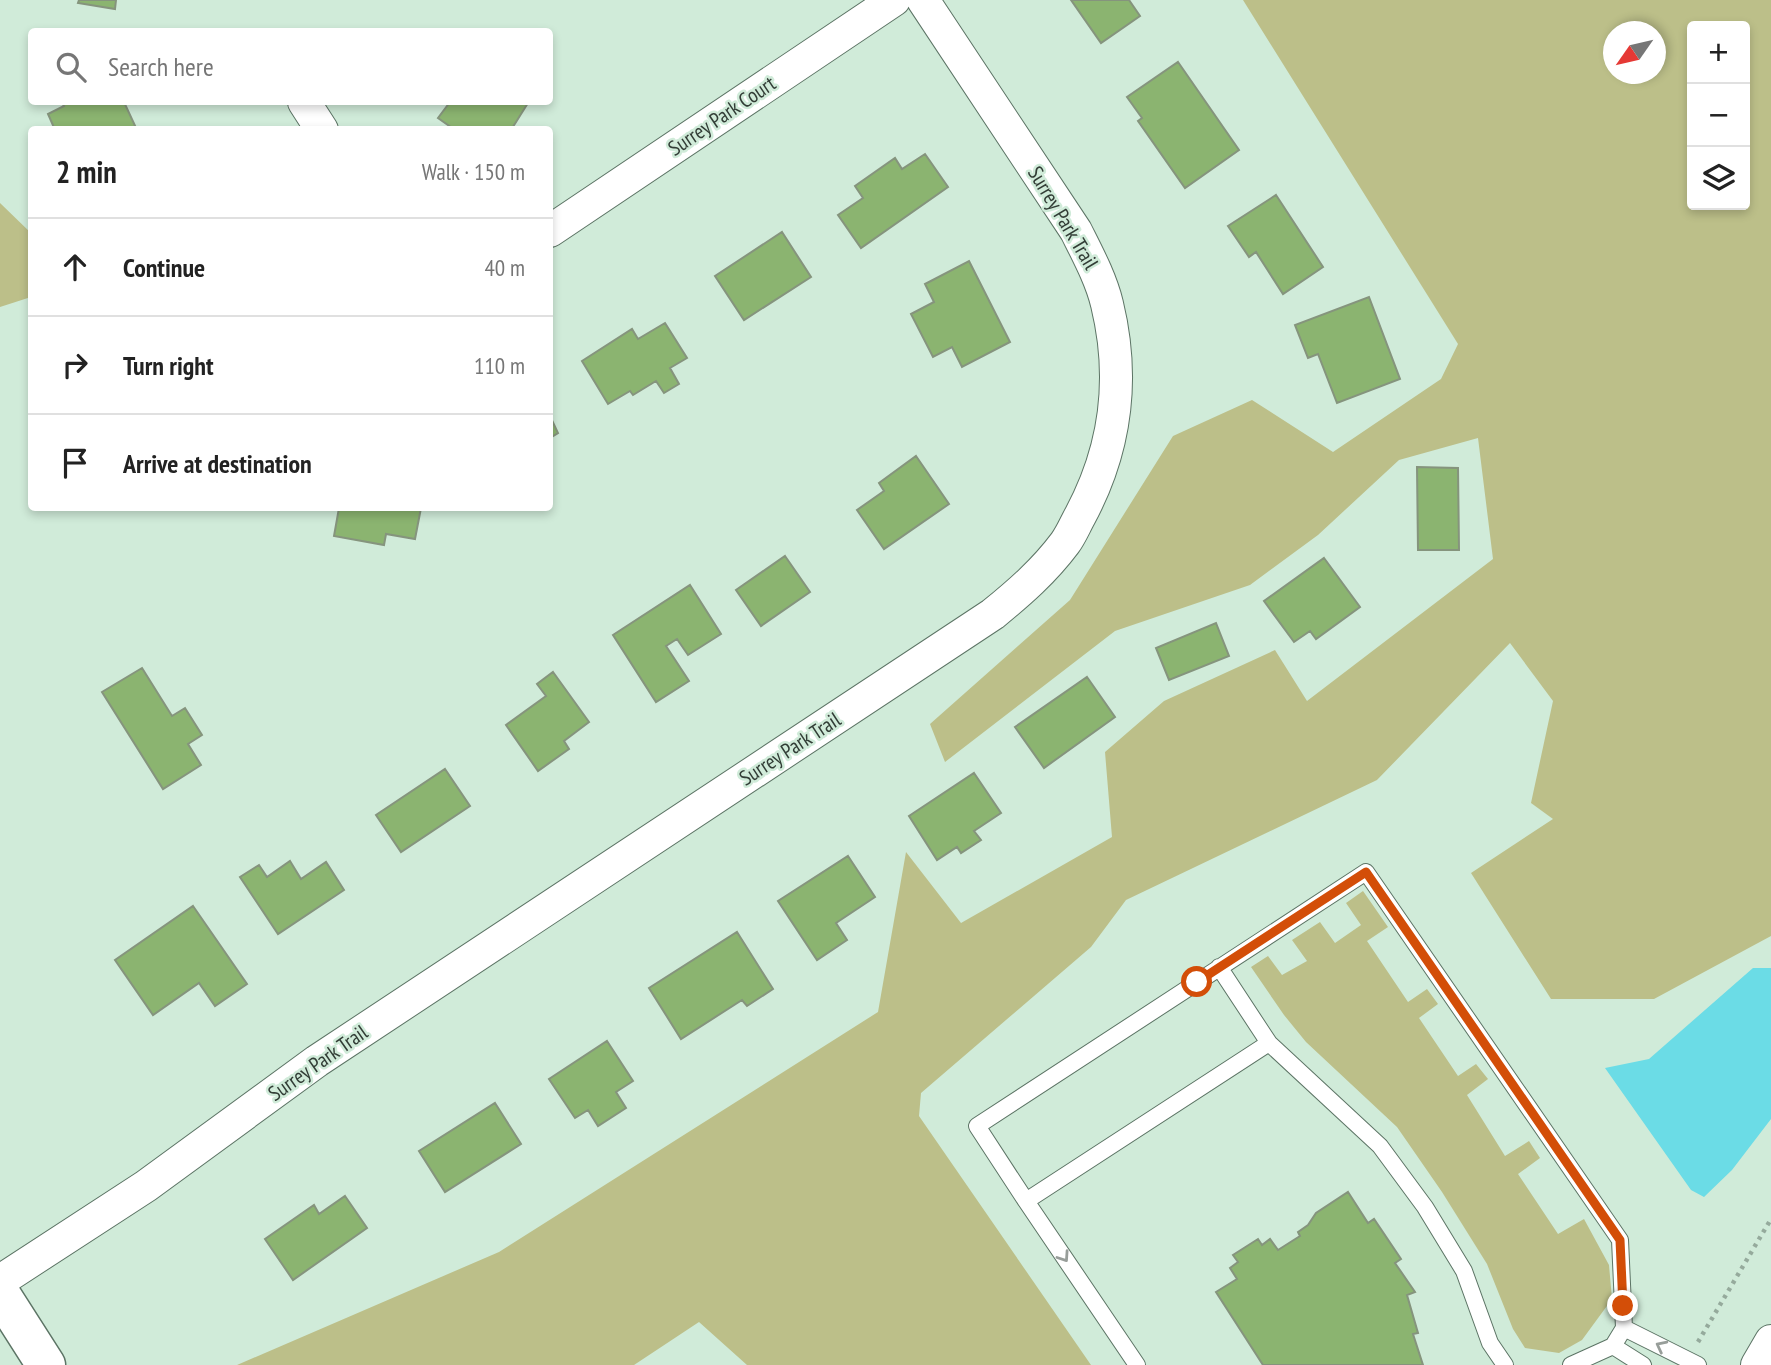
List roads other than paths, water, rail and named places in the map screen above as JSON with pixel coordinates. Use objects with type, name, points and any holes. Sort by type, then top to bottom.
[{"type":"main road","points":[[0,1293],[46,1365]]},
{"type":"street","name":"Surrey Park Court","points":[[553,228],[894,0]]},
{"type":"street","name":"Surrey Park Trail","points":[[0,1281],[146,1186],[317,1061],[993,614],[1035,579],[1067,541],[1097,484],[1113,427],[1117,363],[1107,304],[1094,267],[1076,231],[922,0]]},
{"type":"street","points":[[306,105],[320,126]]},
{"type":"street","points":[[1758,1365],[1771,1341]]},
{"type":"lane","points":[[1137,1365],[977,1126],[1366,872],[1620,1240],[1624,1328],[1613,1346],[1571,1365]]},
{"type":"lane","points":[[1219,967],[1269,1043],[1380,1146],[1425,1207],[1464,1271],[1490,1343],[1505,1365]]},
{"type":"lane","points":[[1026,1201],[1269,1043]]},
{"type":"lane","points":[[1624,1328],[1693,1362]]},
{"type":"lane","points":[[1613,1346],[1643,1365]]},
{"type":"water","points":[[1753,968],[1771,968],[1771,1119],[1732,1170],[1704,1197],[1691,1190],[1605,1068],[1649,1059]]}]
